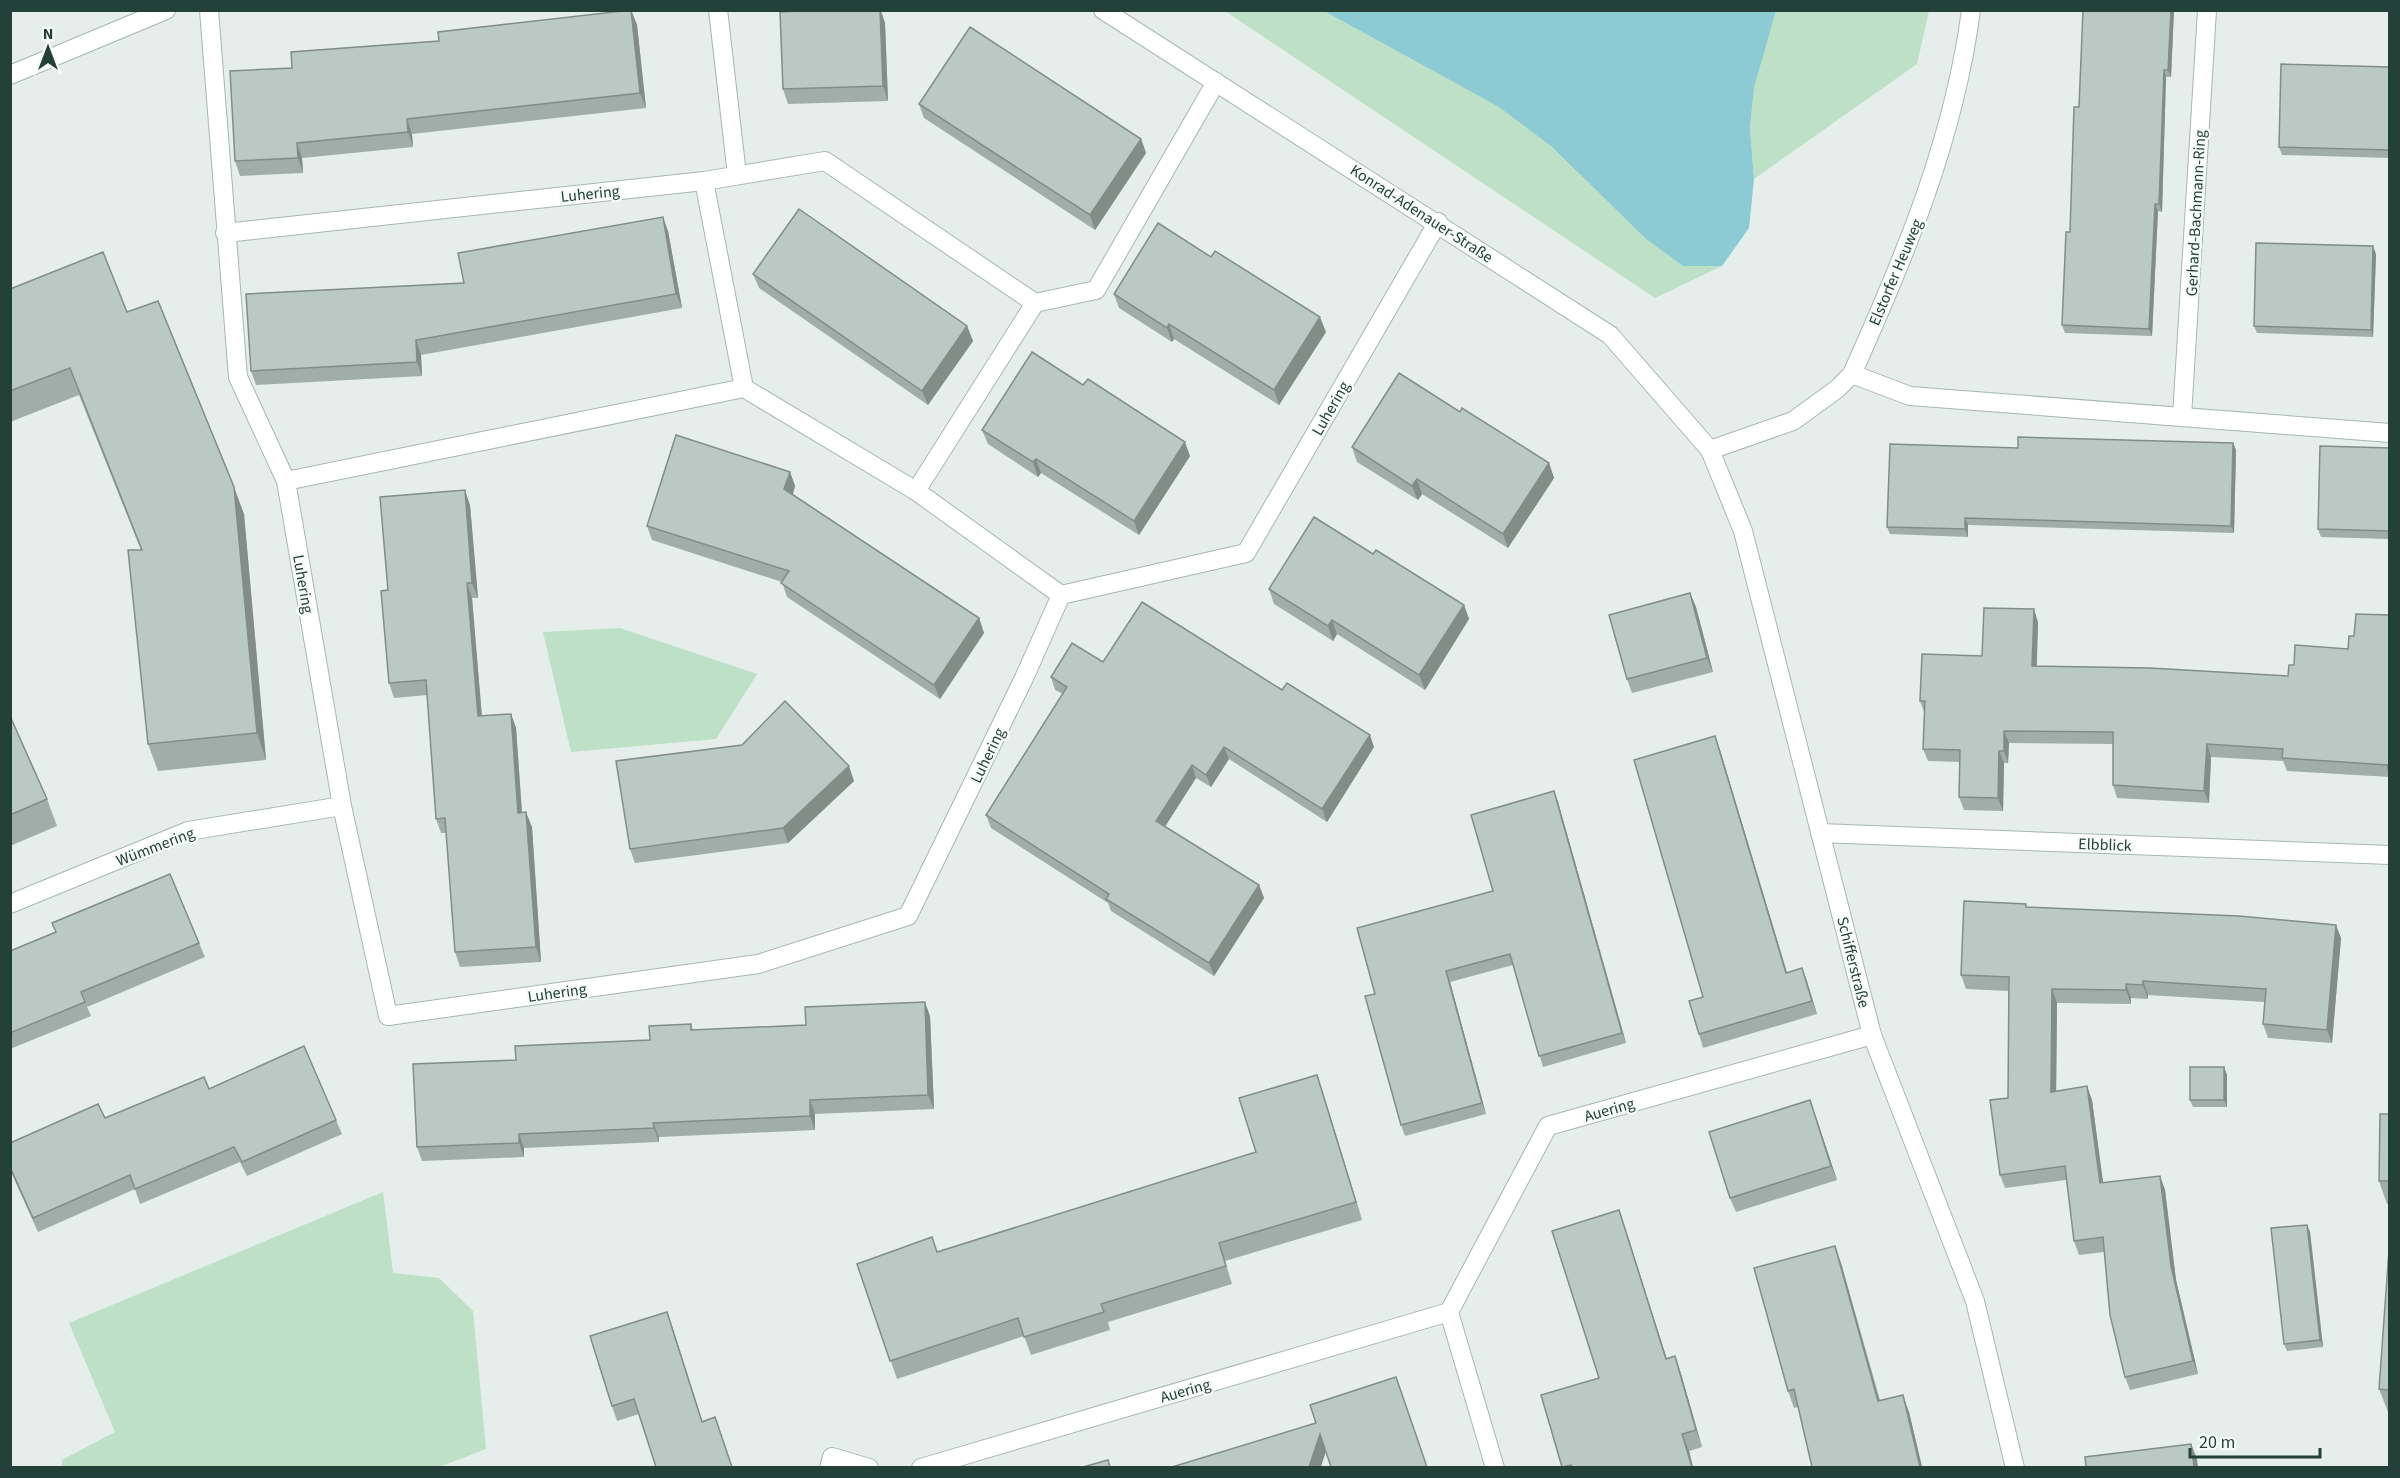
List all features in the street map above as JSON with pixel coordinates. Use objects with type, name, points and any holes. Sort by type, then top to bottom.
[{"type":"street","points":[[10,75],[166,10]]},
{"type":"street","name":"Luhering","points":[[209,10],[238,377],[286,481],[342,806],[388,1016],[758,964],[908,916],[1024,678],[1061,595],[1246,554],[1438,222]]},
{"type":"street","points":[[718,10],[737,175]]},
{"type":"street","name":"Konrad-Adenauer-Straße","points":[[1103,10],[1438,222],[1610,335],[1710,450]]},
{"type":"street","name":"Elstorfer Heuweg","points":[[1710,450],[1793,421],[1838,389],[1852,374],[1931,186],[1954,100],[1971,10]]},
{"type":"street","name":"Gerhard-Bachmann-Ring","points":[[2182,416],[2207,10]]},
{"type":"street","points":[[916,491],[1035,303],[1096,290],[1216,82]]},
{"type":"street","name":"Luhering","points":[[225,233],[704,181],[825,161],[1035,303]]},
{"type":"street","points":[[704,181],[744,388]]},
{"type":"street","points":[[1852,374],[1910,396],[2390,433]]},
{"type":"street","points":[[286,481],[744,388],[916,491],[1061,595]]},
{"type":"street","name":"Schifferstraße","points":[[1710,450],[1743,531],[1872,1035],[1975,1301],[2015,1467]]},
{"type":"street","name":"Wümmering","points":[[10,904],[188,831],[342,806]]},
{"type":"street","name":"Elbblick","points":[[1821,833],[2390,855]]},
{"type":"street","name":"Auering","points":[[921,1467],[1449,1312],[1548,1126],[1872,1035]]},
{"type":"street","points":[[1449,1312],[1495,1467]]},
{"type":"street","points":[[829,1467],[832,1457],[869,1467]]},
{"type":"green space","points":[[1225,11],[1324,11],[1499,107],[1552,147],[1646,239],[1683,266],[1722,266],[1655,298]]},
{"type":"green space","points":[[1776,11],[1929,11],[1917,64],[1754,179],[1750,128],[1754,88]]},
{"type":"green space","points":[[620,628],[757,674],[716,739],[571,752],[543,632]]},
{"type":"green space","points":[[383,1192],[393,1273],[439,1278],[473,1311],[486,1449],[437,1468],[62,1467],[62,1460],[115,1432],[69,1323]]},
{"type":"water","points":[[1324,11],[1776,11],[1754,88],[1750,128],[1754,179],[1749,228],[1722,266],[1683,266],[1646,239],[1552,147],[1499,107]]},
{"type":"building","points":[[631,10],[640,93],[407,119],[408,132],[297,143],[298,158],[235,161],[230,71],[292,68],[291,52],[439,41],[438,32]]},
{"type":"building","points":[[880,10],[883,86],[783,89],[780,12]]},
{"type":"building","points":[[2083,10],[2171,10],[2168,70],[2164,70],[2159,204],[2155,204],[2149,329],[2062,325],[2066,232],[2070,232],[2074,107],[2079,107]]},
{"type":"building","points":[[970,27],[1141,139],[1090,215],[919,104]]},
{"type":"building","points":[[2281,64],[2390,67],[2390,150],[2279,147]]},
{"type":"building","points":[[799,209],[967,326],[922,391],[753,274]]},
{"type":"building","points":[[663,217],[676,294],[416,340],[417,362],[251,371],[246,294],[464,283],[458,253]]},
{"type":"building","points":[[1158,223],[1211,257],[1215,251],[1320,317],[1274,390],[1169,324],[1167,328],[1114,294]]},
{"type":"building","points":[[2256,243],[2373,246],[2371,330],[2254,326]]},
{"type":"building","points":[[103,252],[127,312],[158,301],[234,487],[257,733],[148,744],[128,550],[142,550],[70,368],[10,391],[10,289]]},
{"type":"building","points":[[1032,352],[1083,385],[1088,379],[1185,442],[1134,521],[1036,459],[1033,462],[982,430]]},
{"type":"building","points":[[1399,373],[1460,412],[1462,408],[1549,463],[1503,534],[1417,479],[1412,486],[1352,447]]},
{"type":"building","points":[[676,435],[790,472],[784,489],[979,618],[934,685],[781,583],[789,571],[647,526]]},
{"type":"building","points":[[2018,437],[2233,443],[2231,526],[1965,518],[1965,529],[1887,527],[1890,444],[2018,448]]},
{"type":"building","points":[[2320,446],[2390,448],[2390,531],[2318,529]]},
{"type":"building","points":[[465,490],[472,583],[467,583],[478,716],[511,714],[518,813],[526,812],[536,947],[455,952],[445,818],[436,819],[426,680],[389,683],[381,591],[388,590],[380,497]]},
{"type":"building","points":[[1314,517],[1373,554],[1376,550],[1464,605],[1419,675],[1332,620],[1328,626],[1269,589]]},
{"type":"building","points":[[1690,593],[1707,658],[1627,679],[1609,615]]},
{"type":"building","points":[[1142,602],[1282,690],[1287,683],[1370,735],[1322,809],[1224,747],[1206,775],[1192,765],[1156,821],[1259,885],[1209,963],[1106,899],[1109,894],[986,815],[1067,687],[1051,677],[1072,643],[1103,662]]},
{"type":"building","points":[[1984,608],[2034,609],[2032,666],[2150,668],[2288,676],[2289,665],[2294,665],[2295,645],[2348,649],[2349,636],[2354,636],[2356,614],[2390,615],[2390,771],[2388,765],[2282,758],[2283,749],[2207,744],[2204,791],[2113,785],[2113,732],[2004,731],[2004,751],[1999,751],[1998,798],[1959,797],[1960,750],[1923,749],[1925,701],[1920,701],[1922,654],[1982,656]]},
{"type":"building","points":[[785,701],[849,766],[783,828],[630,849],[616,761],[742,745]]},
{"type":"building","points":[[10,716],[47,799],[10,815]]},
{"type":"building","points":[[1715,736],[1786,973],[1802,968],[1812,1001],[1699,1034],[1689,1001],[1703,997],[1634,760]]},
{"type":"building","points":[[1554,791],[1622,1033],[1539,1056],[1510,954],[1446,971],[1482,1103],[1401,1125],[1365,996],[1375,994],[1357,928],[1493,891],[1471,815]]},
{"type":"building","points":[[170,874],[199,943],[81,992],[85,1002],[10,1033],[10,951],[56,932],[52,923]]},
{"type":"building","points":[[1964,901],[2026,904],[2026,907],[2239,916],[2336,925],[2327,1030],[2263,1024],[2266,989],[2143,981],[2143,985],[2126,984],[2126,990],[2052,989],[2051,1092],[2087,1086],[2100,1183],[2160,1176],[2171,1266],[2193,1361],[2125,1377],[2110,1315],[2103,1237],[2074,1241],[2065,1166],[2000,1175],[1990,1100],[2008,1098],[2009,977],[1961,975]]},
{"type":"building","points":[[925,1002],[928,1095],[810,1100],[810,1116],[653,1123],[654,1128],[519,1134],[519,1143],[417,1147],[413,1064],[516,1060],[515,1046],[650,1040],[649,1026],[691,1024],[691,1030],[806,1025],[805,1007]]},
{"type":"building","points":[[304,1046],[336,1120],[242,1162],[234,1147],[135,1189],[130,1175],[33,1218],[10,1167],[10,1143],[98,1104],[105,1118],[204,1077],[209,1089]]},
{"type":"building","points":[[2190,1067],[2224,1067],[2224,1100],[2190,1100]]},
{"type":"building","points":[[1317,1075],[1356,1202],[1219,1243],[1226,1266],[1101,1304],[1104,1312],[1024,1337],[1018,1318],[890,1361],[857,1264],[932,1237],[937,1252],[1256,1152],[1239,1098]]},
{"type":"building","points":[[1810,1100],[1831,1166],[1730,1198],[1709,1132]]},
{"type":"building","points":[[2380,1114],[2390,1114],[2390,1181],[2379,1181]]},
{"type":"building","points":[[1619,1210],[1666,1359],[1675,1356],[1696,1430],[1682,1434],[1692,1467],[1572,1467],[1571,1465],[1562,1467],[1541,1395],[1599,1378],[1552,1231]]},
{"type":"building","points":[[2307,1225],[2320,1340],[2284,1344],[2271,1228]]},
{"type":"building","points":[[2390,1236],[2390,1390],[2379,1389]]},
{"type":"building","points":[[1835,1246],[1878,1401],[1903,1395],[1920,1467],[1812,1467],[1794,1389],[1788,1391],[1754,1268]]},
{"type":"building","points":[[667,1312],[702,1422],[715,1417],[732,1467],[656,1467],[634,1399],[612,1406],[590,1336]]},
{"type":"building","points":[[1396,1377],[1427,1467],[1331,1467],[1320,1434],[1309,1467],[1172,1467],[1316,1423],[1310,1405]]},
{"type":"building","points":[[2191,1444],[2194,1467],[2086,1467],[2085,1457]]},
{"type":"building","points":[[1108,1460],[1110,1467],[1083,1467]]}]
